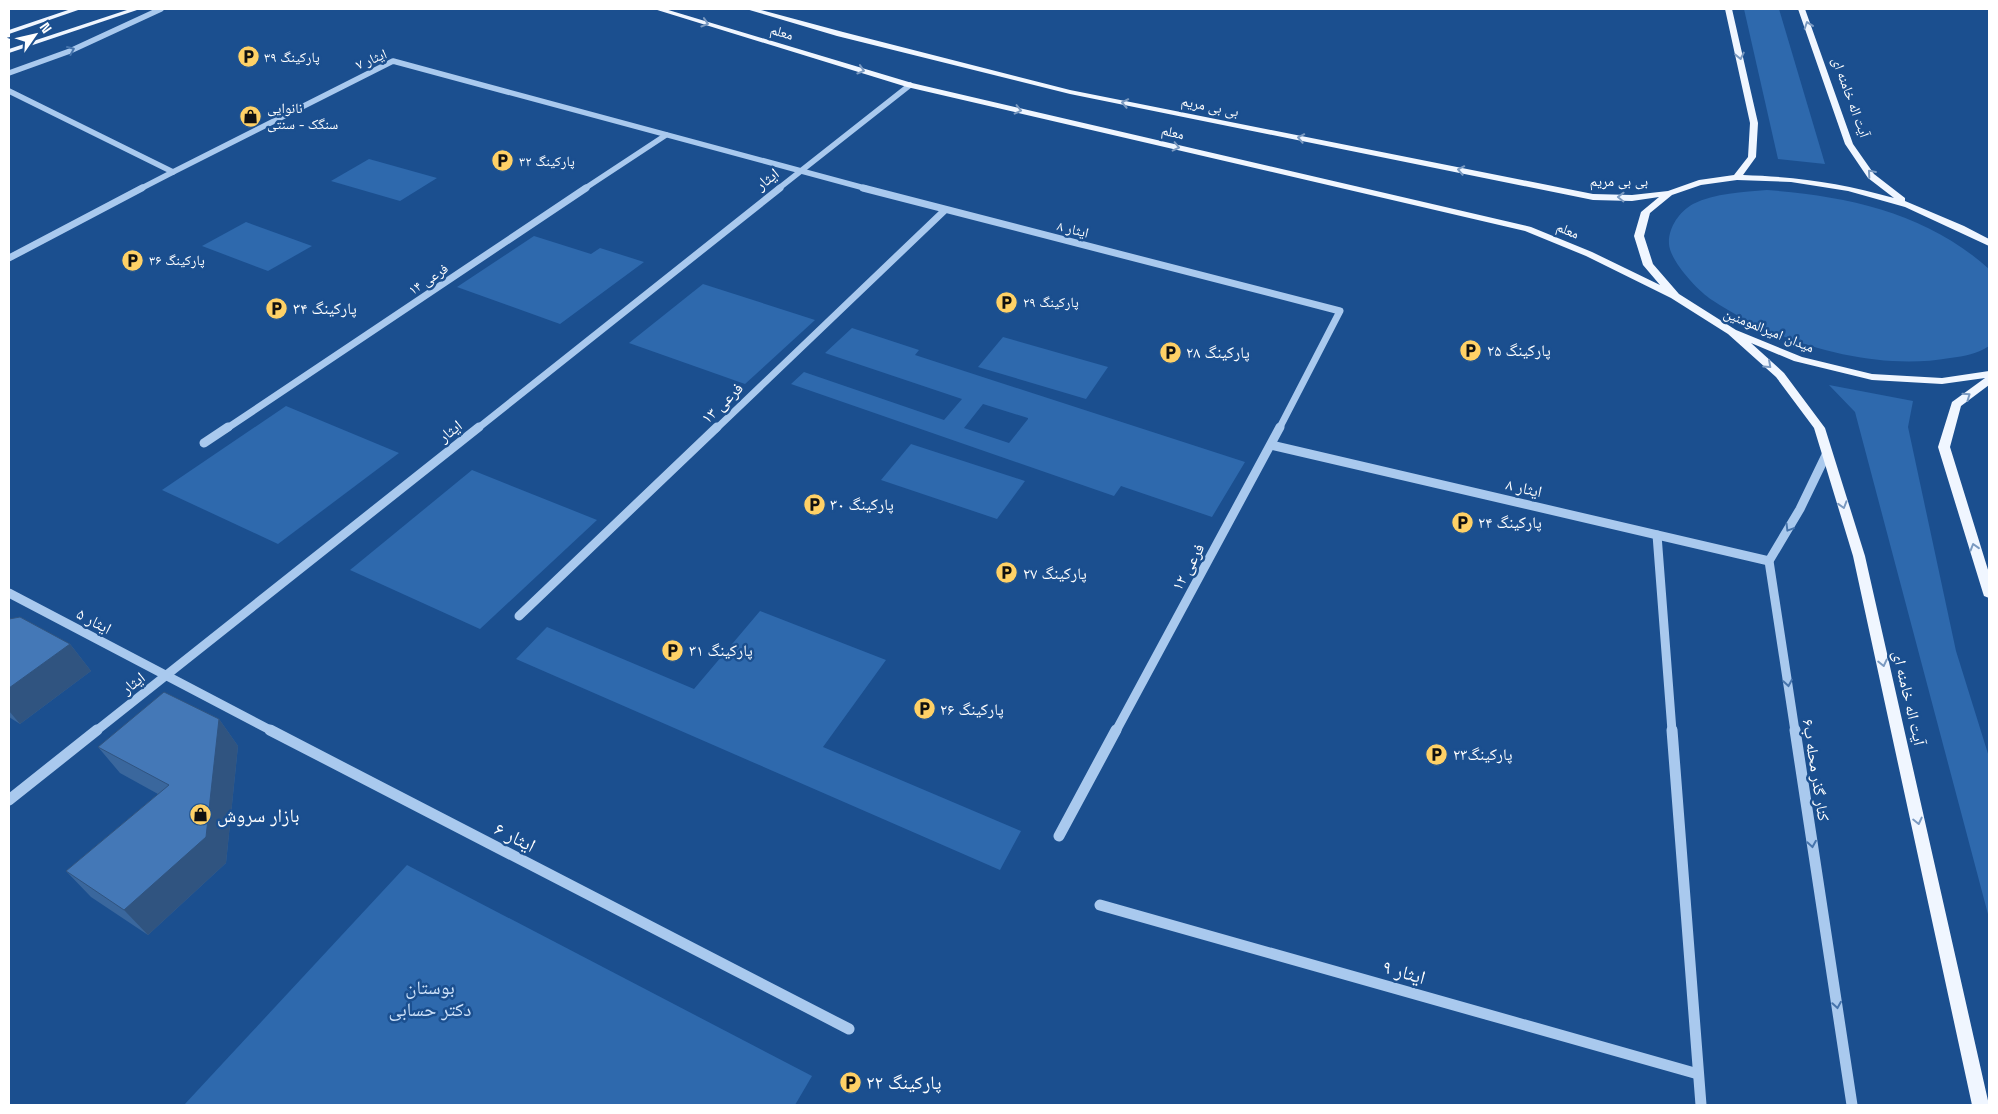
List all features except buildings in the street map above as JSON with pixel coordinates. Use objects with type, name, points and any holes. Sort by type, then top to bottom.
[{"type":"main road","points":[[9,32],[77,9]]},
{"type":"main road","points":[[9,51],[136,9]]},
{"type":"main road","name":"معلم","points":[[658,9],[910,85],[1528,229],[1590,254],[1675,296]]},
{"type":"main road","name":"بی بی مریم","points":[[750,9],[849,37],[1070,92],[1448,168],[1593,197],[1632,198],[1669,193]]},
{"type":"main road","points":[[1729,9],[1754,123],[1752,157],[1737,177]]},
{"type":"main road","name":"آیت اله خامنه ای","points":[[1802,9],[1849,144],[1871,176],[1908,205]]},
{"type":"main road","name":"میدان امیرالمومنین","points":[[1989,243],[1961,228],[1908,205],[1849,188],[1791,178],[1737,177],[1699,182],[1669,193],[1646,212],[1639,236],[1648,265],[1675,296],[1700,314],[1732,332],[1798,359],[1872,377],[1942,381],[1989,374]]},
{"type":"main road","name":"آیت اله خامنه ای","points":[[1732,332],[1780,375],[1819,428],[1859,556],[1982,1105]]},
{"type":"main road","points":[[1989,380],[1956,404],[1944,447],[1989,593]]},
{"type":"street","points":[[9,73],[70,52],[161,9]]},
{"type":"street","name":"ایثار ۷","points":[[173,172],[393,61],[800,172]]},
{"type":"street","name":"ایثار","points":[[9,800],[910,85]]},
{"type":"street","points":[[9,90],[173,172]]},
{"type":"street","points":[[9,98],[16,95]]},
{"type":"street","name":"فرعی ۱۴","points":[[204,443],[666,136]]},
{"type":"street","points":[[9,258],[173,172]]},
{"type":"street","name":"ایثار ۸","points":[[800,172],[1340,312]]},
{"type":"street","name":"فرعی ۱۳","points":[[518,616],[945,210]]},
{"type":"street","name":"فرعی ۱۲","points":[[1059,836],[1271,445],[1340,312]]},
{"type":"street","name":"ایثار ۸","points":[[1271,445],[1769,561]]},
{"type":"street","points":[[1769,561],[1800,509],[1827,453]]},
{"type":"street","points":[[1657,534],[1701,1105]]},
{"type":"street","name":"کنار گذر محله ب۶","points":[[1769,561],[1852,1105]]},
{"type":"street","name":"ایثار ۵","points":[[9,593],[165,676]]},
{"type":"street","name":"ایثار ۶","points":[[165,676],[848,1029]]},
{"type":"street","name":"ایثار ۹","points":[[1100,905],[1698,1074]]},
{"type":"green space","points":[[1744,9],[1779,9],[1825,164],[1778,159]]},
{"type":"green space","points":[[369,159],[437,178],[400,201],[331,181]]},
{"type":"green space","points":[[1767,190],[1827,197],[1885,211],[1913,221],[1940,234],[1965,250],[1989,269],[1989,346],[1966,355],[1920,361],[1889,361],[1858,357],[1796,341],[1766,329],[1712,300],[1693,283],[1674,259],[1669,244],[1672,226],[1683,211],[1702,200],[1729,194]]},
{"type":"green space","points":[[246,222],[312,246],[268,271],[202,246]]},
{"type":"green space","points":[[534,236],[591,254],[600,248],[644,262],[560,324],[457,287]]},
{"type":"green space","points":[[703,284],[815,320],[745,384],[629,343]]},
{"type":"green space","points":[[852,328],[919,350],[915,355],[1245,462],[1212,517],[1121,486],[1114,496],[791,384],[804,372],[944,420],[962,399],[825,353]],"holes":[[[983,404],[1028,418],[1009,443],[964,428]]]},
{"type":"green space","points":[[1003,337],[1108,367],[1086,399],[978,367]]},
{"type":"green space","points":[[1829,385],[1913,401],[1908,427],[1956,651],[1989,757],[1989,918],[1855,412]]},
{"type":"green space","points":[[286,406],[399,453],[278,544],[162,490]]},
{"type":"green space","points":[[911,444],[1025,481],[997,519],[881,480]]},
{"type":"green space","points":[[472,470],[597,520],[480,629],[350,570]]},
{"type":"green space","points":[[760,611],[886,660],[823,747],[1021,831],[1000,870],[516,659],[547,627],[694,689]]},
{"type":"green space","name":"بوستان دکتر حسابی","points":[[407,865],[812,1076],[795,1105],[184,1105]]},
{"type":"place","name":"پارکینگ ۳۹","points":[[248,57]]},
{"type":"place","name":"نانوایی سنگک - سنتی","points":[[251,116]]},
{"type":"place","name":"پارکینگ ۳۲","points":[[503,161]]},
{"type":"place","name":"پارکینگ ۳۶","points":[[133,260]]},
{"type":"place","name":"پارکینگ ۲۹","points":[[1007,302]]},
{"type":"place","name":"پارکینگ ۳۴","points":[[277,308]]},
{"type":"place","name":"پارکینگ ۲۵","points":[[1471,350]]},
{"type":"place","name":"پارکینگ ۲۸","points":[[1170,352]]},
{"type":"place","name":"پارکینگ ۳۰","points":[[814,504]]},
{"type":"place","name":"پارکینگ ۲۴","points":[[1462,522]]},
{"type":"place","name":"پارکینگ ۲۷","points":[[1007,573]]},
{"type":"place","name":"پارکینگ ۳۱","points":[[673,650]]},
{"type":"place","name":"پارکینگ ۲۶","points":[[924,709]]},
{"type":"place","name":"پارکینگ۲۳","points":[[1437,754]]},
{"type":"place","name":"بازار سروش","points":[[201,815]]},
{"type":"place","name":"پارکینگ ۲۲","points":[[850,1082]]}]
